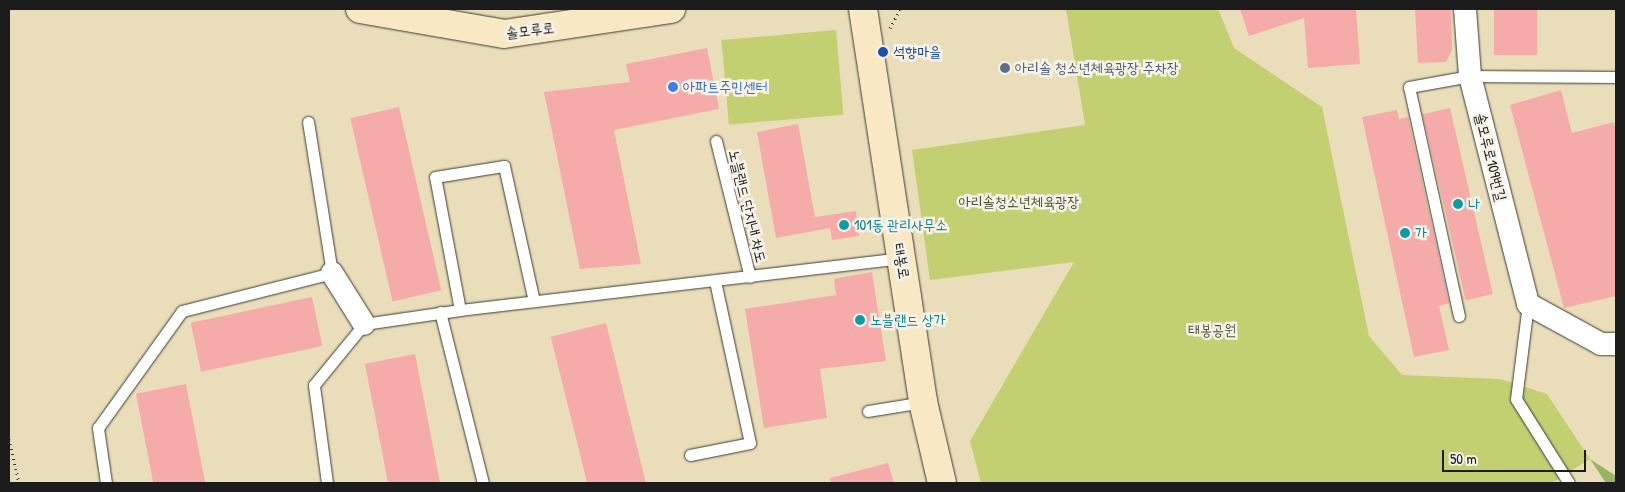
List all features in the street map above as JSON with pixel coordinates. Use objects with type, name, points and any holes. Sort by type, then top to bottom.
[{"type":"main road","name":"솔모루로","points":[[360,9],[504,34],[671,9]]},
{"type":"main road","name":"태봉로","points":[[864,9],[923,402],[942,483]]},
{"type":"street","name":"솔모루로109번길","points":[[1465,9],[1470,76],[1528,304]]},
{"type":"street","points":[[332,273],[364,324]]},
{"type":"street","points":[[1528,304],[1601,344],[1616,344]]},
{"type":"lane","points":[[1459,316],[1409,87],[1470,76],[1616,78]]},
{"type":"lane","points":[[106,483],[98,428],[182,311],[332,273],[308,122]]},
{"type":"lane","name":"노블랜드 단지내 차도","points":[[716,141],[750,277]]},
{"type":"lane","points":[[460,310],[435,177],[504,166],[534,302]]},
{"type":"lane","points":[[326,483],[314,385],[364,324],[440,312],[901,258]]},
{"type":"lane","points":[[690,456],[750,443],[715,281]]},
{"type":"lane","points":[[1528,304],[1516,399],[1569,483]]},
{"type":"lane","points":[[440,312],[482,483]]},
{"type":"lane","points":[[868,411],[923,402]]},
{"type":"path","points":[[890,34],[890,25],[900,9]]},
{"type":"path","points":[[9,439],[19,483]]},
{"type":"green space","name":"태봉공원","points":[[1066,9],[1218,9],[1234,48],[1322,107],[1369,336],[1402,375],[1500,379],[1547,394],[1590,459],[1552,483],[981,483],[970,441],[1074,262],[930,280],[912,150],[1085,125]]},
{"type":"green space","points":[[836,30],[843,115],[729,125],[721,40]]},
{"type":"green space","points":[[1590,459],[1616,476],[1616,483],[1606,483]]},
{"type":"building","points":[[1240,9],[1356,9],[1360,64],[1308,68],[1304,18],[1249,36]]},
{"type":"building","points":[[1415,9],[1451,9],[1452,50],[1446,62],[1418,63]]},
{"type":"building","points":[[1494,9],[1537,9],[1537,55],[1494,55]]},
{"type":"building","points":[[707,48],[719,109],[614,130],[641,264],[580,269],[544,92],[630,82],[626,64]]},
{"type":"building","points":[[1561,90],[1572,133],[1614,122],[1616,133],[1616,296],[1564,308],[1510,105]]},
{"type":"building","points":[[399,107],[441,290],[393,301],[350,118]]},
{"type":"building","name":"나","points":[[1450,108],[1493,294],[1466,300],[1423,114]]},
{"type":"building","name":"가","points":[[1397,110],[1399,119],[1408,117],[1449,303],[1439,306],[1449,350],[1414,357],[1362,117]]},
{"type":"building","points":[[798,124],[815,217],[856,211],[859,236],[832,240],[830,228],[776,238],[757,132]]},
{"type":"building","points":[[872,272],[886,361],[820,369],[827,418],[764,428],[745,309],[836,295],[834,279]]},
{"type":"building","points":[[312,297],[322,346],[201,372],[191,323]]},
{"type":"building","points":[[606,323],[646,483],[587,483],[551,337]]},
{"type":"building","points":[[415,354],[440,483],[388,483],[365,364]]},
{"type":"building","points":[[186,384],[205,483],[153,483],[136,394]]},
{"type":"building","points":[[888,463],[894,483],[831,483],[830,478]]},
{"type":"place","name":"석향마을","points":[[883,52]]},
{"type":"place","name":"아리솔 청소년체육광장 주차장","points":[[1005,68]]},
{"type":"place","name":"아파트주민센터","points":[[673,87]]},
{"type":"place","name":"나","points":[[1458,204]]},
{"type":"place","name":"101동 관리사무소","points":[[844,225]]},
{"type":"place","name":"가","points":[[1405,233]]},
{"type":"place","name":"노블랜드 상가","points":[[860,320]]},
{"type":"park label","name":"아리솔청소년체육광장","points":[[1019,202]]}]
